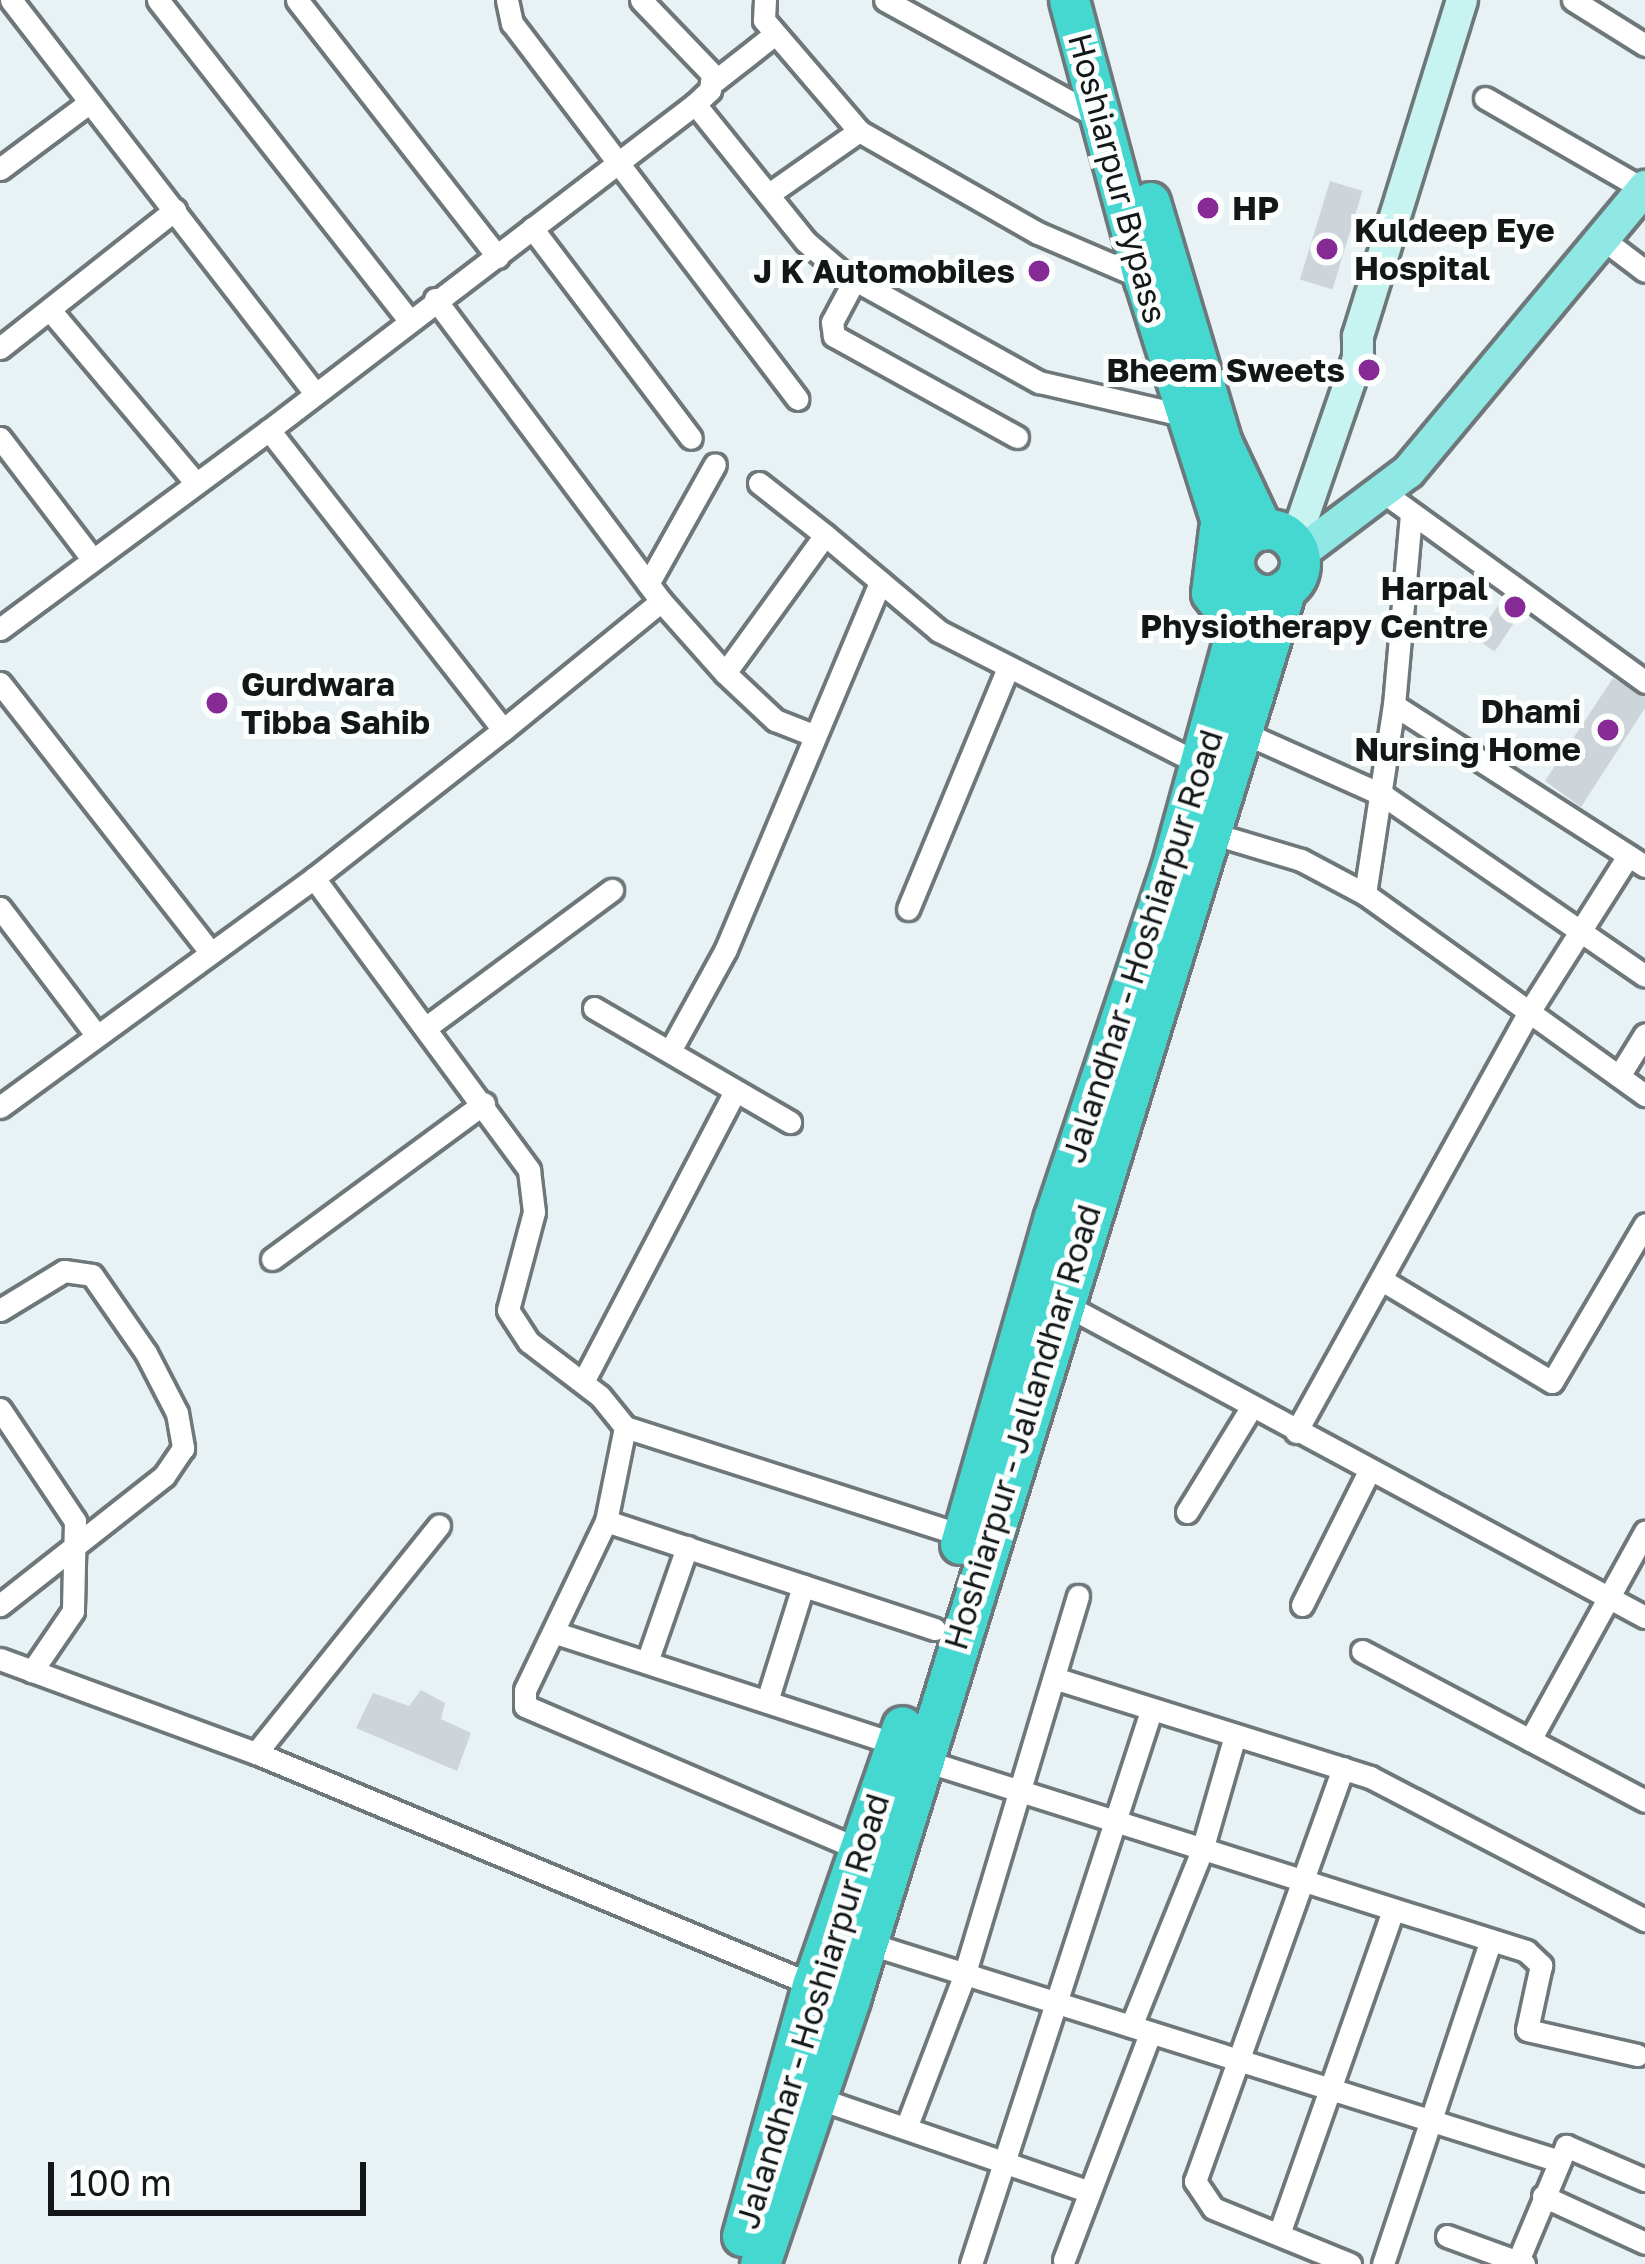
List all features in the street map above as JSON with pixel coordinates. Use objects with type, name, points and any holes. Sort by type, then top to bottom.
[{"type":"highway","name":"Hoshiarpur Bypass","points":[[1069,0],[1100,118],[1132,184],[1144,279],[1186,416],[1269,555]]},
{"type":"highway","points":[[1096,0],[1132,184],[1222,443],[1269,555],[1211,592],[1240,630]]},
{"type":"highway","name":"Jalandhar - Hoshiarpur Road","points":[[733,2264],[812,1985],[860,1850],[907,1751],[935,1629],[975,1540],[1054,1217],[1202,765],[1240,630],[1269,555]]},
{"type":"highway","name":"Hoshiarpur - Jallandhar Road","points":[[760,2264],[867,1942],[907,1751],[975,1540],[1062,1304],[1242,732],[1269,555]]},
{"type":"main road","points":[[1269,555],[1334,366],[1358,335],[1462,0]]},
{"type":"main road","points":[[1269,555],[1398,494],[1640,202]]},
{"type":"street","points":[[10,0],[314,392]]},
{"type":"street","points":[[158,0],[408,319]]},
{"type":"street","points":[[507,0],[505,14],[797,399]]},
{"type":"street","points":[[641,0],[715,81]]},
{"type":"street","points":[[765,0],[762,15],[775,34],[859,131],[1038,233],[1144,279]]},
{"type":"street","points":[[885,0],[1100,118]]},
{"type":"street","points":[[1573,0],[1645,45]]},
{"type":"street","points":[[299,1],[498,257]]},
{"type":"street","points":[[0,628],[269,430],[408,319],[498,257],[695,104],[715,81],[775,34]]},
{"type":"street","points":[[1485,98],[1640,202]]},
{"type":"street","points":[[0,169],[90,102]]},
{"type":"street","points":[[695,104],[805,241],[855,279],[1039,382],[1186,416]]},
{"type":"street","points":[[769,194],[859,131]]},
{"type":"street","points":[[0,348],[175,210]]},
{"type":"street","points":[[532,228],[691,438]]},
{"type":"street","points":[[1604,240],[1645,271]]},
{"type":"street","points":[[855,279],[832,322],[834,336],[1017,436]]},
{"type":"street","points":[[435,299],[654,592],[724,673],[775,720],[813,735]]},
{"type":"street","points":[[50,310],[195,482]]},
{"type":"street","points":[[269,430],[503,730]]},
{"type":"street","points":[[0,438],[93,560]]},
{"type":"street","points":[[0,1107],[95,1033],[314,878],[322,864],[503,730],[654,592],[715,464]]},
{"type":"street","points":[[759,483],[939,631],[1202,765]]},
{"type":"street","points":[[1398,494],[1645,682]]},
{"type":"street","points":[[1365,895],[1394,705],[1398,494]]},
{"type":"street","points":[[724,673],[826,535]]},
{"type":"street","points":[[670,1051],[726,949],[880,582]]},
{"type":"street","points":[[908,909],[1008,668]]},
{"type":"street","points":[[0,683],[210,952]]},
{"type":"street","points":[[1296,1432],[1529,1012],[1580,931],[1637,861],[1394,705]]},
{"type":"street","points":[[1242,732],[1383,795],[1645,976]]},
{"type":"street","points":[[1211,832],[1301,860],[1365,895],[1645,1095]]},
{"type":"street","points":[[314,878],[484,1103],[536,1190],[508,1310],[529,1342],[583,1382],[625,1427],[975,1540]]},
{"type":"street","points":[[428,1025],[612,890]]},
{"type":"street","points":[[0,908],[95,1033]]},
{"type":"street","points":[[594,1009],[790,1122]]},
{"type":"street","points":[[1619,1076],[1645,1034]]},
{"type":"street","points":[[583,1382],[734,1093]]},
{"type":"street","points":[[272,1259],[484,1103]]},
{"type":"street","points":[[1382,1280],[1552,1382],[1645,1224]]},
{"type":"street","points":[[0,1310],[64,1271],[92,1275],[132,1327],[177,1413],[183,1448],[176,1464],[0,1605]]},
{"type":"street","points":[[1062,1304],[1368,1473],[1645,1617]]},
{"type":"street","points":[[1187,1512],[1251,1408]]},
{"type":"street","points":[[0,1409],[71,1513],[73,1612],[32,1671]]},
{"type":"street","points":[[625,1427],[606,1521],[525,1706],[860,1850]]},
{"type":"street","points":[[1302,1604],[1368,1473]]},
{"type":"street","points":[[606,1521],[935,1629]]},
{"type":"street","points":[[256,1753],[439,1525]]},
{"type":"street","points":[[1531,1740],[1645,1532]]},
{"type":"street","points":[[647,1663],[687,1547]]},
{"type":"street","points":[[766,1701],[803,1586]]},
{"type":"street","points":[[906,2128],[964,1976],[1078,1596]]},
{"type":"street","points":[[556,1633],[766,1701],[1021,1793],[1526,1951],[1541,1965],[1527,2030],[1636,2055]]},
{"type":"street","points":[[1362,1651],[1645,1801]]},
{"type":"street","points":[[0,1659],[256,1753],[850,1999]]},
{"type":"street","points":[[1054,1678],[1234,1739],[1343,1768],[1645,1919]]},
{"type":"street","points":[[971,2264],[1052,2000],[1151,1711]]},
{"type":"street","points":[[1064,2260],[1202,1850],[1234,1739]]},
{"type":"street","points":[[1343,1768],[1235,2057],[1196,2192],[1213,2208],[1350,2264]]},
{"type":"street","points":[[1279,2234],[1393,1911]]},
{"type":"street","points":[[867,1942],[964,1976],[1429,2116],[1556,2160]]},
{"type":"street","points":[[1383,2264],[1490,1942]]},
{"type":"street","points":[[817,2098],[1088,2191]]},
{"type":"street","points":[[1447,2236],[1521,2262],[1556,2160],[1573,2144],[1645,2180]]},
{"type":"street","points":[[1543,2196],[1645,2243]]},
{"type":"building","points":[[1330,181],[1363,191],[1332,289],[1300,279]]},
{"type":"building","points":[[1503,598],[1522,611],[1495,651],[1476,639]]},
{"type":"building","points":[[1613,678],[1645,697],[1645,708],[1581,807],[1545,781]]},
{"type":"building","points":[[421,1690],[445,1703],[441,1719],[471,1733],[457,1771],[356,1728],[373,1693],[409,1706]]},
{"type":"place","name":"HP","points":[[1208,208]]},
{"type":"place","name":"Kuldeep Eye Hospital","points":[[1327,249]]},
{"type":"place","name":"J K Automobiles","points":[[1039,271]]},
{"type":"place","name":"Bheem Sweets","points":[[1369,370]]},
{"type":"place","name":"Harpal Physiotherapy Centre","points":[[1515,607]]},
{"type":"place","name":"Gurdwara Tibba Sahib","points":[[217,703]]},
{"type":"place","name":"Dhami Nursing Home","points":[[1608,730]]}]
